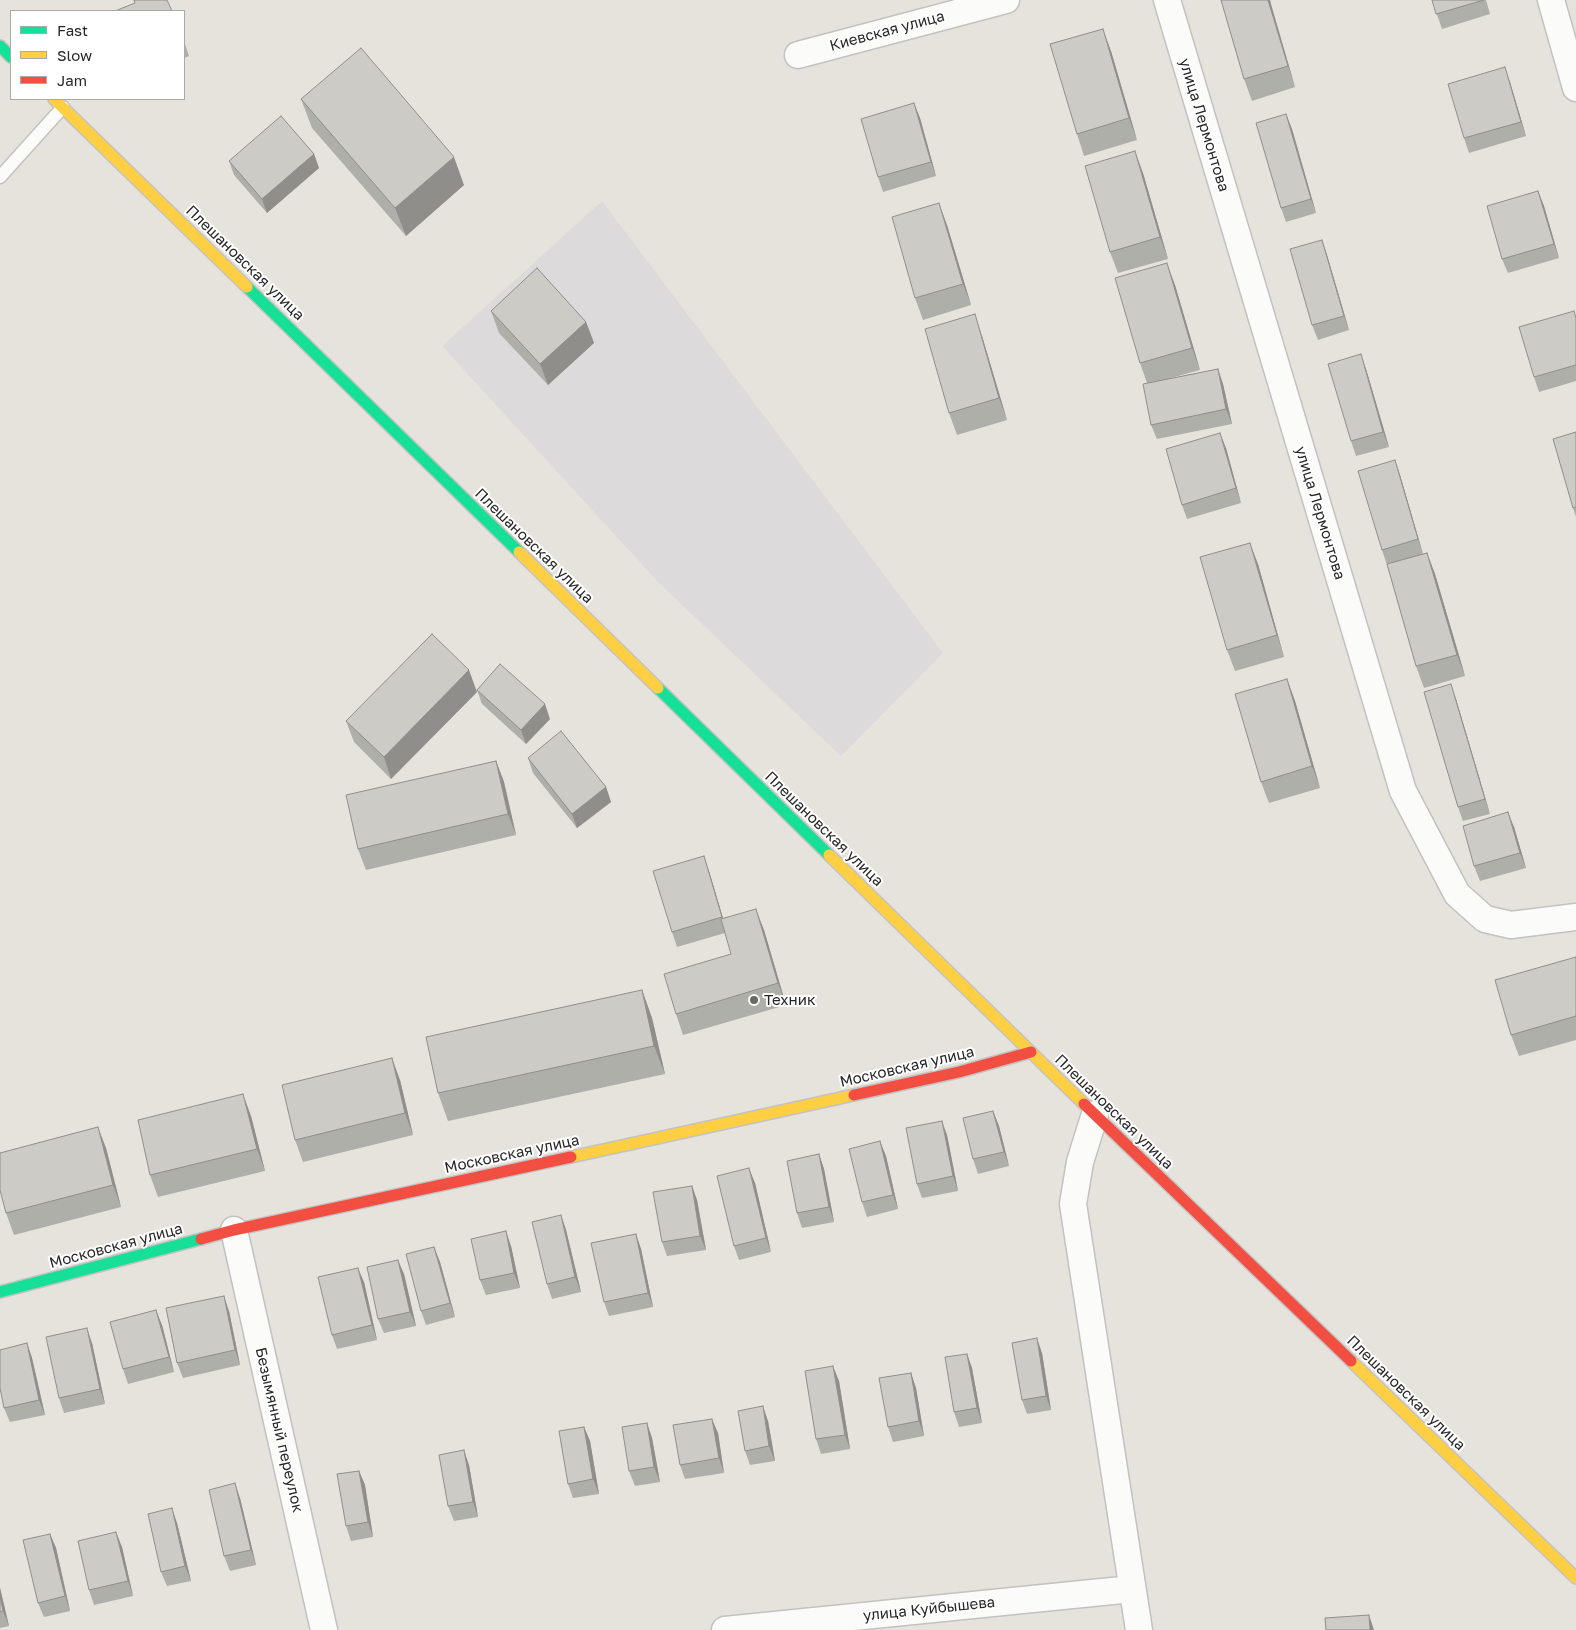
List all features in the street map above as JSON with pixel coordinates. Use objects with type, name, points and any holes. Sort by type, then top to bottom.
[{"type":"main road","points":[[0,46],[10,55]]},
{"type":"main road","name":"Плешановская улица","points":[[59,103],[1031,1052],[1576,1578]]},
{"type":"main road","name":"Московская улица","points":[[0,1292],[234,1230],[959,1072],[1031,1052]]},
{"type":"street","name":"Киевская улица","points":[[798,55],[1006,0]]},
{"type":"street","name":"улица Лермонтова","points":[[1167,0],[1403,792],[1457,894],[1485,920],[1511,925],[1576,917]]},
{"type":"street","points":[[1551,0],[1576,88]]},
{"type":"street","points":[[1095,1114],[1080,1162],[1073,1204],[1139,1630]]},
{"type":"street","name":"Безымянный переулок","points":[[234,1230],[324,1630]]},
{"type":"street","name":"улица Куйбышева","points":[[725,1630],[1132,1589]]},
{"type":"lane","points":[[0,177],[59,103]]},
{"type":"shaded area","points":[[602,201],[943,653],[841,756],[659,583],[442,346]]},
{"type":"building","points":[[134,0],[167,0],[172,10],[118,10],[135,3]]},
{"type":"building","points":[[1221,0],[1268,0],[1288,66],[1244,79]]},
{"type":"building","points":[[1432,0],[1484,0],[1436,14]]},
{"type":"building","points":[[1103,29],[1129,118],[1077,134],[1050,44]]},
{"type":"building","points":[[361,48],[454,157],[395,208],[301,99]]},
{"type":"building","points":[[1505,67],[1521,122],[1464,138],[1448,84]]},
{"type":"building","points":[[914,103],[931,162],[878,177],[861,119]]},
{"type":"building","points":[[1286,114],[1311,199],[1281,208],[1256,123]]},
{"type":"building","points":[[281,116],[314,154],[262,199],[229,161]]},
{"type":"building","points":[[1135,151],[1160,237],[1110,252],[1085,166]]},
{"type":"building","points":[[1538,191],[1554,244],[1502,259],[1487,206]]},
{"type":"building","points":[[939,203],[963,284],[915,298],[892,217]]},
{"type":"building","points":[[1322,240],[1344,316],[1312,325],[1290,249]]},
{"type":"building","points":[[1167,263],[1192,348],[1140,363],[1115,278]]},
{"type":"building","points":[[537,268],[586,322],[540,364],[491,311]]},
{"type":"building","points":[[1574,311],[1576,318],[1576,365],[1534,377],[1519,327]]},
{"type":"building","points":[[975,314],[999,398],[949,413],[925,329]]},
{"type":"building","points":[[1361,354],[1383,432],[1351,441],[1328,364]]},
{"type":"building","points":[[1218,369],[1226,409],[1151,425],[1143,384]]},
{"type":"building","points":[[1576,432],[1576,507],[1573,508],[1553,439]]},
{"type":"building","points":[[1220,433],[1236,488],[1182,505],[1166,449]]},
{"type":"building","points":[[1395,460],[1418,539],[1382,550],[1358,471]]},
{"type":"building","points":[[1250,543],[1277,635],[1227,650],[1200,557]]},
{"type":"building","points":[[1427,553],[1457,655],[1416,666],[1387,564]]},
{"type":"building","points":[[432,634],[469,670],[384,757],[346,721]]},
{"type":"building","points":[[500,664],[545,704],[521,730],[477,690]]},
{"type":"building","points":[[1287,679],[1312,766],[1261,782],[1235,694]]},
{"type":"building","points":[[1451,684],[1485,799],[1458,807],[1424,692]]},
{"type":"building","points":[[561,731],[606,787],[572,814],[528,758]]},
{"type":"building","points":[[496,761],[508,814],[358,849],[346,795]]},
{"type":"building","points":[[1508,812],[1520,853],[1474,866],[1463,826]]},
{"type":"building","points":[[704,856],[722,917],[672,932],[653,871]]},
{"type":"building","points":[[756,909],[778,983],[676,1014],[664,974],[731,954],[721,919]]},
{"type":"building","points":[[1576,957],[1576,1016],[1511,1035],[1495,980]]},
{"type":"building","points":[[642,990],[654,1046],[438,1093],[426,1037]]},
{"type":"building","points":[[392,1058],[405,1113],[295,1140],[282,1085]]},
{"type":"building","points":[[243,1094],[257,1149],[150,1175],[138,1120]]},
{"type":"building","points":[[993,1111],[1004,1152],[973,1159],[963,1118]]},
{"type":"building","points":[[942,1121],[953,1176],[917,1184],[906,1128]]},
{"type":"building","points":[[98,1127],[113,1185],[6,1213],[0,1190],[0,1153]]},
{"type":"building","points":[[880,1141],[893,1195],[862,1202],[849,1149]]},
{"type":"building","points":[[819,1154],[829,1207],[797,1213],[787,1161]]},
{"type":"building","points":[[749,1168],[766,1238],[734,1246],[717,1176]]},
{"type":"building","points":[[692,1186],[700,1236],[662,1242],[653,1192]]},
{"type":"building","points":[[561,1215],[575,1277],[547,1284],[532,1222]]},
{"type":"building","points":[[506,1231],[514,1273],[480,1280],[471,1239]]},
{"type":"building","points":[[636,1234],[648,1293],[604,1302],[591,1243]]},
{"type":"building","points":[[434,1247],[450,1303],[421,1311],[406,1254]]},
{"type":"building","points":[[398,1260],[410,1312],[378,1319],[367,1267]]},
{"type":"building","points":[[358,1268],[372,1325],[332,1335],[318,1277]]},
{"type":"building","points":[[224,1296],[235,1350],[177,1363],[166,1308]]},
{"type":"building","points":[[156,1310],[169,1357],[123,1369],[110,1322]]},
{"type":"building","points":[[87,1328],[100,1389],[59,1398],[46,1337]]},
{"type":"building","points":[[1037,1338],[1046,1396],[1022,1400],[1012,1343]]},
{"type":"building","points":[[27,1343],[39,1400],[4,1408],[0,1388],[0,1350]]},
{"type":"building","points":[[967,1354],[977,1408],[954,1412],[945,1357]]},
{"type":"building","points":[[833,1366],[845,1435],[816,1439],[805,1371]]},
{"type":"building","points":[[911,1373],[919,1421],[888,1427],[879,1378]]},
{"type":"building","points":[[763,1406],[769,1446],[745,1451],[738,1411]]},
{"type":"building","points":[[712,1419],[719,1458],[680,1465],[673,1425]]},
{"type":"building","points":[[647,1423],[654,1467],[629,1471],[622,1427]]},
{"type":"building","points":[[584,1427],[593,1479],[568,1484],[559,1431]]},
{"type":"building","points":[[464,1450],[473,1502],[448,1506],[439,1455]]},
{"type":"building","points":[[359,1471],[368,1522],[346,1526],[337,1474]]},
{"type":"building","points":[[235,1483],[251,1550],[224,1556],[209,1490]]},
{"type":"building","points":[[172,1508],[185,1566],[161,1572],[148,1514]]},
{"type":"building","points":[[116,1532],[128,1581],[89,1590],[78,1541]]},
{"type":"building","points":[[50,1534],[65,1596],[38,1603],[23,1540]]},
{"type":"building","points":[[0,1596],[3,1611],[0,1612]]},
{"type":"building","points":[[1369,1615],[1370,1630],[1326,1630],[1325,1618]]},
{"type":"traffic: fast","points":[[0,46],[10,56]]},
{"type":"traffic: fast","points":[[247,287],[519,552]]},
{"type":"traffic: fast","points":[[658,688],[829,855]]},
{"type":"traffic: fast","points":[[0,1292],[201,1239]]},
{"type":"traffic: slow","points":[[55,100],[247,287]]},
{"type":"traffic: slow","points":[[519,552],[658,688]]},
{"type":"traffic: slow","points":[[829,855],[1084,1104]]},
{"type":"traffic: slow","points":[[571,1157],[854,1095]]},
{"type":"traffic: slow","points":[[1351,1361],[1576,1578]]},
{"type":"traffic: jam","points":[[854,1095],[959,1072],[1031,1052]]},
{"type":"traffic: jam","points":[[1084,1104],[1351,1361]]},
{"type":"traffic: jam","points":[[201,1239],[234,1230],[571,1157]]},
{"type":"place","name":"Техник","points":[[754,1000]]}]
